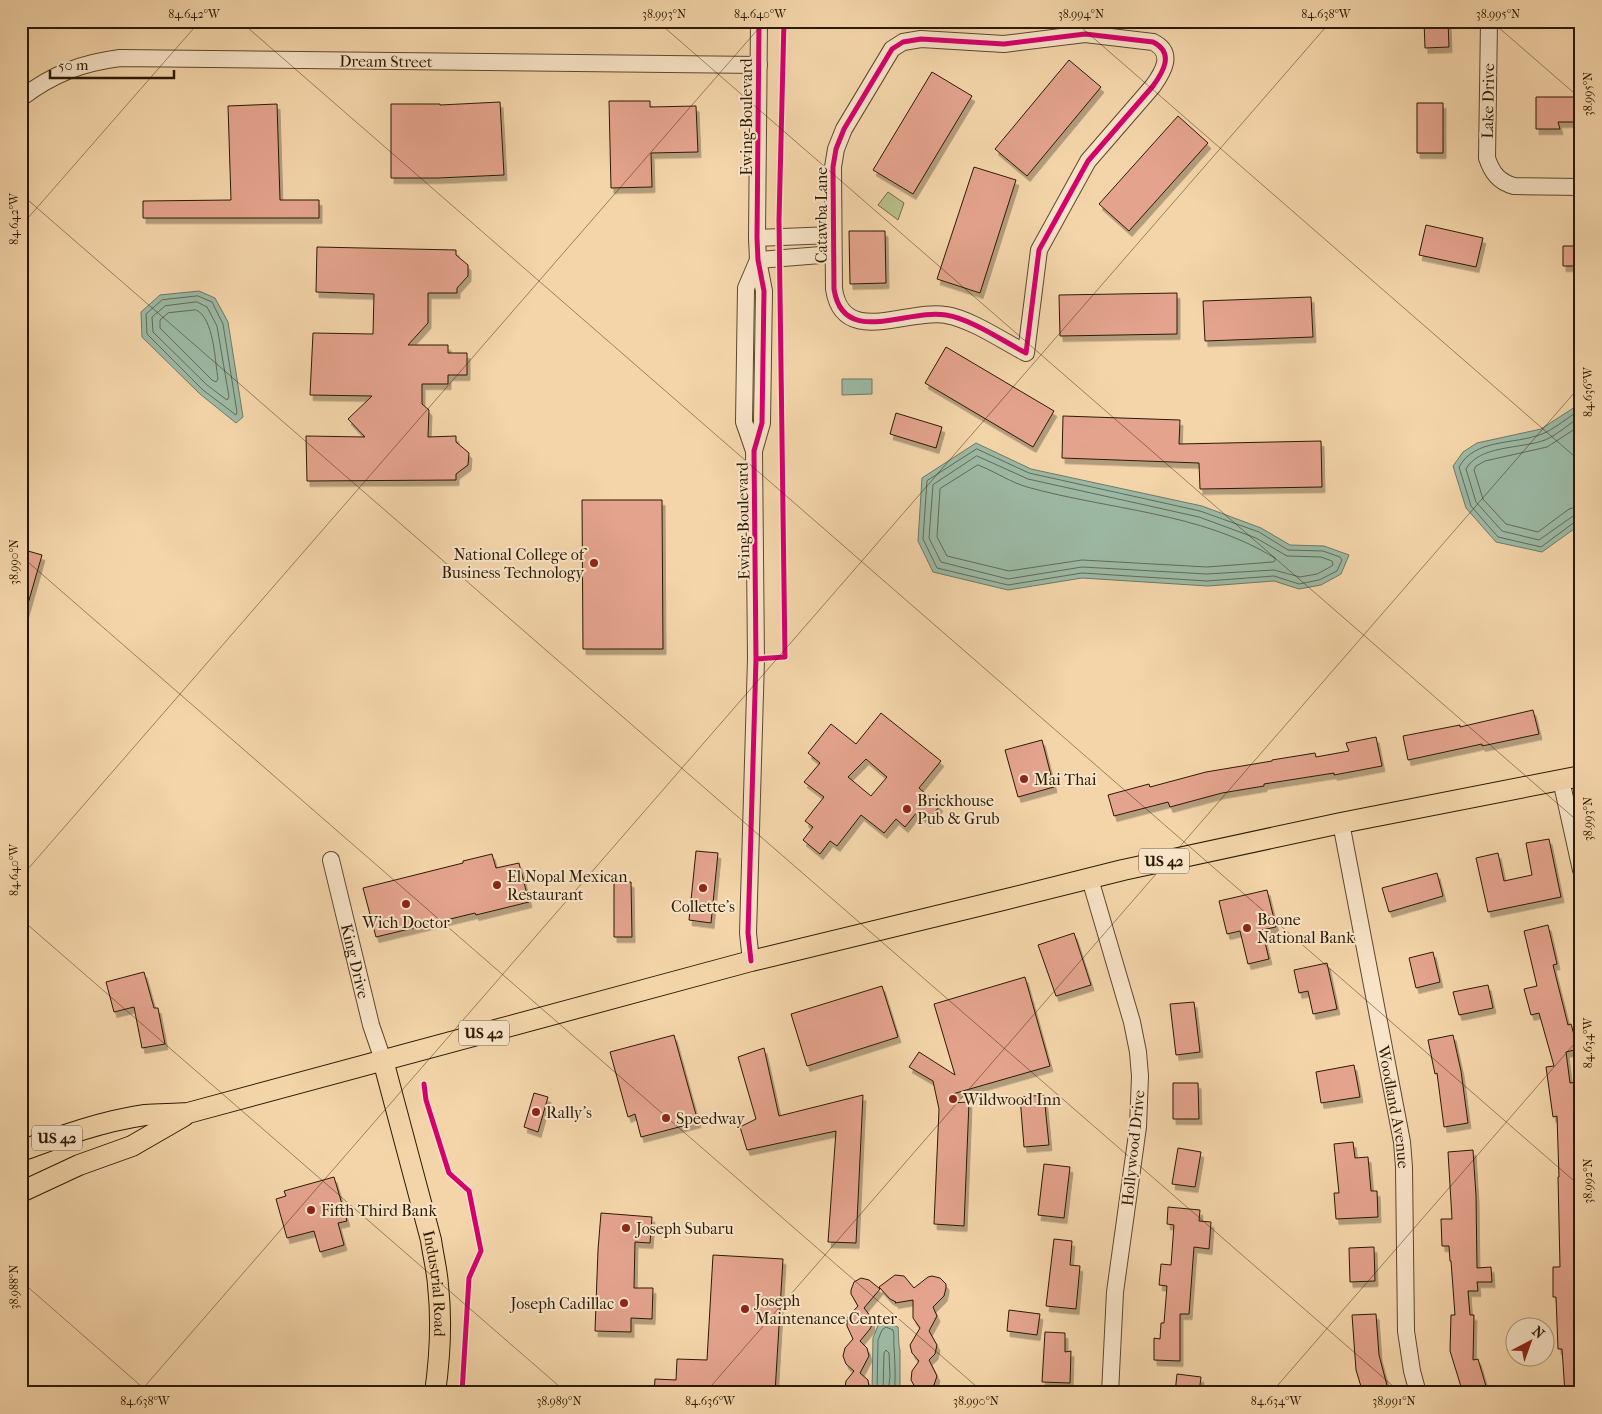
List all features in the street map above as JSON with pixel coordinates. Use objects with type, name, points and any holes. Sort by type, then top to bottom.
[{"type":"main road","name":"US 42","points":[[21,1151],[60,1136],[107,1123],[145,1115],[188,1113],[751,962],[1123,870],[1341,823],[1581,776]]},
{"type":"main road","name":"Industrial Road","points":[[383,1060],[431,1240],[436,1270],[440,1328],[435,1393]]},
{"type":"main road","name":"US 42","points":[[21,1192],[79,1165],[132,1146],[188,1113]]},
{"type":"street","name":"Ewing Boulevard","points":[[751,962],[748,933],[756,659],[754,451],[744,422],[746,288],[758,260],[759,21]]},
{"type":"street","name":"Lake Drive","points":[[1489,21],[1487,158],[1491,169],[1497,178],[1514,186],[1581,187]]},
{"type":"street","name":"Catawba Lane","points":[[1085,34],[1153,42],[1164,52],[1166,62],[1159,77],[1088,161],[1039,250],[1026,353],[968,322],[946,315],[926,314],[867,322],[855,320],[839,308],[835,299],[833,254],[833,167],[840,138],[886,56],[892,49],[903,42],[921,39],[1004,44],[1085,34]]},
{"type":"street","name":"Dream Street","points":[[21,98],[38,85],[66,71],[99,61],[120,58],[759,65]]},
{"type":"street","name":"Catawba Lane","points":[[757,238],[833,235]]},
{"type":"street","name":"Catawba Lane","points":[[758,260],[833,254]]},
{"type":"street","points":[[1561,780],[1581,870]]},
{"type":"street","name":"Woodland Avenue","points":[[1341,823],[1402,1142],[1406,1331],[1408,1353],[1418,1393]]},
{"type":"street","name":"King Drive","points":[[331,860],[371,1025],[383,1060]]},
{"type":"street","name":"Hollywood Drive","points":[[1090,878],[1132,1022],[1138,1052],[1140,1076],[1138,1127],[1115,1292],[1110,1393]]},
{"type":"green space","points":[[888,192],[904,203],[898,220],[878,205]]},
{"type":"water","points":[[199,291],[215,298],[228,322],[243,417],[236,423],[200,394],[142,337],[141,312],[160,295]]},
{"type":"water","points":[[842,379],[872,379],[872,394],[842,395]]},
{"type":"water","points":[[1581,403],[1581,524],[1542,552],[1496,542],[1466,508],[1453,466],[1463,452],[1477,443],[1541,429]]},
{"type":"water","points":[[976,443],[1031,469],[1202,506],[1261,528],[1290,545],[1324,546],[1349,555],[1341,574],[1321,585],[1299,589],[1274,581],[1208,586],[1082,578],[1008,590],[933,572],[918,541],[922,478]]},
{"type":"water","points":[[888,1320],[891,1324],[898,1327],[900,1350],[899,1393],[872,1393],[873,1338],[879,1323],[881,1324]]},
{"type":"building","points":[[1424,21],[1448,21],[1449,47],[1425,48]]},
{"type":"building","points":[[1069,60],[1101,87],[1027,176],[995,149]]},
{"type":"building","points":[[932,72],[972,96],[913,194],[873,170]]},
{"type":"building","points":[[1536,97],[1578,97],[1578,122],[1558,122],[1560,129],[1536,129]]},
{"type":"building","points":[[609,101],[650,101],[650,107],[696,106],[698,152],[651,153],[652,187],[611,188]]},
{"type":"building","points":[[500,102],[504,175],[391,178],[391,104],[440,105]]},
{"type":"building","points":[[1417,103],[1443,103],[1443,153],[1417,153]]},
{"type":"building","points":[[277,104],[280,200],[319,200],[319,218],[143,218],[143,201],[231,200],[228,106]]},
{"type":"building","points":[[1178,116],[1208,143],[1129,231],[1099,204]]},
{"type":"building","points":[[974,167],[1016,180],[980,293],[937,279]]},
{"type":"building","points":[[1426,225],[1483,238],[1476,267],[1419,255]]},
{"type":"building","points":[[849,231],[885,231],[886,283],[850,284]]},
{"type":"building","points":[[1563,246],[1581,246],[1581,266],[1563,266]]},
{"type":"building","points":[[317,247],[456,250],[456,255],[468,265],[468,276],[457,288],[457,293],[428,293],[428,323],[408,345],[448,345],[448,353],[467,353],[467,375],[448,375],[448,384],[422,384],[422,404],[429,410],[428,437],[456,436],[456,442],[469,453],[468,465],[456,474],[456,480],[307,481],[306,436],[365,437],[348,419],[372,396],[310,395],[313,333],[373,334],[374,294],[316,292]]},
{"type":"building","points":[[1177,293],[1177,334],[1060,336],[1059,295]]},
{"type":"building","points":[[1311,297],[1313,337],[1205,341],[1203,301]]},
{"type":"building","points":[[946,347],[1054,411],[1033,447],[925,383]]},
{"type":"building","points":[[896,413],[942,427],[936,448],[890,434]]},
{"type":"building","points":[[1063,416],[1180,420],[1179,444],[1321,441],[1322,487],[1200,489],[1199,463],[1062,458]]},
{"type":"building","name":"National College of Business Technology","points":[[582,500],[662,500],[663,649],[583,649]]},
{"type":"building","points":[[21,549],[42,555],[25,614],[21,613]]},
{"type":"building","points":[[1533,710],[1539,734],[1408,760],[1403,736],[1460,725],[1460,727]]},
{"type":"building","points":[[881,713],[941,761],[919,788],[940,806],[927,821],[917,812],[905,827],[896,819],[884,833],[861,815],[837,846],[830,841],[820,854],[803,840],[813,827],[805,821],[824,797],[804,782],[820,763],[808,753],[831,724],[856,744]],"holes":[[[866,759],[887,777],[871,796],[848,777]]]},
{"type":"building","points":[[1376,737],[1382,766],[1334,775],[1334,773],[1264,784],[1264,786],[1222,793],[1170,807],[1168,802],[1114,816],[1108,795],[1149,784],[1150,787],[1206,772],[1315,753],[1316,757],[1349,751],[1346,743]]},
{"type":"building","points":[[1042,740],[1054,787],[1018,797],[1005,750]]},
{"type":"building","points":[[1549,839],[1561,897],[1488,912],[1476,858],[1498,853],[1504,881],[1532,875],[1526,843]]},
{"type":"building","points":[[696,851],[718,853],[711,923],[689,920]]},
{"type":"building","points":[[492,854],[496,868],[519,863],[529,902],[376,937],[363,888]]},
{"type":"building","points":[[1437,873],[1443,896],[1389,912],[1382,888]]},
{"type":"building","points":[[614,882],[631,882],[632,937],[614,937]]},
{"type":"building","name":"Boone National Bank","points":[[1267,890],[1276,927],[1262,930],[1269,959],[1248,964],[1240,931],[1227,934],[1219,901]]},
{"type":"building","points":[[1548,925],[1557,964],[1553,965],[1568,1025],[1571,1024],[1578,1049],[1566,1052],[1570,1083],[1578,1082],[1581,1102],[1581,1393],[1565,1393],[1562,1349],[1558,1349],[1556,1297],[1553,1297],[1553,1267],[1560,1267],[1559,1177],[1557,1116],[1553,1117],[1546,1067],[1554,1066],[1539,1013],[1531,1015],[1524,989],[1537,986],[1524,931]]},
{"type":"building","points":[[1074,933],[1091,985],[1056,996],[1038,945]]},
{"type":"building","points":[[1433,952],[1440,982],[1416,988],[1409,958]]},
{"type":"building","points":[[1327,963],[1337,1009],[1313,1014],[1308,991],[1299,993],[1294,970]]},
{"type":"building","points":[[144,972],[154,1008],[158,1008],[165,1044],[142,1048],[134,1007],[114,1012],[106,982]]},
{"type":"building","name":"Wildwood Inn","points":[[1025,977],[1050,1066],[949,1095],[951,1103],[969,1102],[964,1226],[934,1224],[939,1109],[933,1081],[909,1067],[919,1052],[955,1075],[934,1004]]},
{"type":"building","points":[[1488,985],[1493,1008],[1459,1015],[1453,992]]},
{"type":"building","points":[[882,986],[898,1037],[807,1066],[791,1014]]},
{"type":"building","points":[[1194,1002],[1200,1052],[1176,1055],[1170,1004]]},
{"type":"building","name":"Speedway","points":[[674,1035],[698,1122],[641,1137],[635,1114],[628,1117],[610,1052]]},
{"type":"building","points":[[1453,1035],[1461,1071],[1468,1123],[1444,1127],[1437,1073],[1435,1074],[1428,1040]]},
{"type":"building","points":[[764,1048],[779,1116],[863,1095],[856,1243],[828,1242],[836,1131],[747,1150],[740,1127],[756,1119],[738,1057]]},
{"type":"building","points":[[1354,1065],[1360,1097],[1321,1103],[1316,1072]]},
{"type":"building","points":[[1173,1083],[1198,1083],[1199,1119],[1173,1119]]},
{"type":"building","name":"Rally's","points":[[534,1093],[548,1097],[538,1132],[524,1127]]},
{"type":"building","points":[[1044,1095],[1049,1145],[1024,1147],[1020,1097]]},
{"type":"building","points":[[1353,1142],[1355,1158],[1368,1157],[1371,1191],[1377,1191],[1378,1217],[1336,1219],[1334,1193],[1339,1193],[1334,1144]]},
{"type":"building","points":[[1178,1148],[1201,1152],[1195,1187],[1172,1184]]},
{"type":"building","points":[[1473,1150],[1477,1268],[1491,1267],[1492,1282],[1477,1282],[1478,1291],[1468,1291],[1470,1315],[1474,1315],[1473,1360],[1478,1359],[1488,1393],[1463,1393],[1450,1351],[1451,1315],[1455,1315],[1449,1246],[1442,1246],[1441,1219],[1452,1219],[1448,1152]]},
{"type":"building","points":[[1044,1164],[1070,1167],[1064,1218],[1038,1215]]},
{"type":"building","name":"Fifth Third Bank","points":[[334,1177],[347,1221],[338,1223],[344,1245],[320,1252],[314,1231],[287,1238],[276,1199],[286,1196],[284,1191]]},
{"type":"building","points":[[1168,1207],[1200,1210],[1199,1221],[1211,1222],[1209,1249],[1194,1247],[1189,1314],[1180,1314],[1180,1361],[1154,1360],[1154,1338],[1160,1339],[1161,1323],[1164,1323],[1167,1286],[1159,1285],[1161,1264],[1171,1265],[1174,1225],[1167,1224]]},
{"type":"building","name":"Joseph Cadillac","points":[[601,1213],[652,1217],[650,1243],[635,1242],[634,1288],[653,1288],[652,1319],[631,1318],[631,1332],[595,1331]]},
{"type":"building","points":[[1054,1239],[1072,1241],[1070,1265],[1080,1266],[1076,1309],[1046,1306]]},
{"type":"building","points":[[1374,1247],[1375,1281],[1350,1282],[1349,1248]]},
{"type":"building","name":"Joseph Maintenance Center","points":[[713,1255],[783,1259],[775,1393],[654,1393],[655,1379],[676,1380],[677,1359],[707,1360]]},
{"type":"building","points":[[895,1275],[904,1276],[914,1288],[932,1276],[940,1278],[946,1284],[944,1296],[933,1307],[937,1316],[929,1331],[937,1345],[935,1354],[929,1360],[937,1376],[934,1385],[927,1389],[923,1390],[915,1387],[911,1380],[912,1371],[919,1361],[912,1353],[910,1345],[920,1328],[913,1318],[913,1300],[895,1303],[879,1287]]},
{"type":"building","points":[[861,1278],[869,1280],[880,1289],[864,1308],[871,1317],[872,1325],[860,1341],[867,1348],[869,1356],[860,1373],[868,1380],[870,1393],[844,1393],[846,1381],[854,1371],[846,1364],[843,1356],[845,1348],[853,1339],[847,1326],[847,1318],[858,1306],[851,1294],[851,1290],[854,1282]]},
{"type":"building","points":[[1009,1310],[1040,1314],[1037,1335],[1007,1331]]},
{"type":"building","points":[[1376,1314],[1379,1355],[1389,1393],[1363,1393],[1356,1370],[1352,1315]]},
{"type":"building","points":[[1045,1332],[1065,1333],[1065,1352],[1071,1351],[1070,1383],[1042,1382]]},
{"type":"building","points":[[1177,1374],[1201,1377],[1199,1393],[1175,1393]]},
{"type":"cycle path","points":[[751,961],[748,933],[756,659],[754,451],[762,423],[764,291],[758,260],[757,238],[759,21]]},
{"type":"cycle path","points":[[756,659],[785,657],[779,220],[784,21]]},
{"type":"cycle path","points":[[1085,34],[1153,42],[1160,46],[1164,52],[1165,63],[1153,86],[1088,161],[1039,250],[1026,353],[956,317],[931,314],[879,322],[863,321],[850,317],[840,307],[834,289],[833,167],[836,149],[844,129],[892,49],[903,42],[921,39],[1004,44],[1085,34]]},
{"type":"cycle path","points":[[424,1084],[426,1100],[449,1173],[469,1191],[481,1251],[469,1278],[462,1393]]},
{"type":"place","name":"National College of Business Technology","points":[[594,563]]},
{"type":"place","name":"Mai Thai","points":[[1024,779]]},
{"type":"place","name":"Brickhouse Pub & Grub","points":[[907,809]]},
{"type":"place","name":"El Nopal Mexican Restaurant","points":[[497,885]]},
{"type":"place","name":"Collette’s","points":[[703,888]]},
{"type":"place","name":"Wich Doctor","points":[[406,904]]},
{"type":"place","name":"Boone National Bank","points":[[1247,928]]},
{"type":"place","name":"Wildwood Inn","points":[[953,1099]]},
{"type":"place","name":"Rally's","points":[[536,1112]]},
{"type":"place","name":"Speedway","points":[[666,1118]]},
{"type":"place","name":"Fifth Third Bank","points":[[311,1210]]},
{"type":"place","name":"Joseph Subaru","points":[[626,1228]]},
{"type":"place","name":"Joseph Cadillac","points":[[624,1303]]},
{"type":"place","name":"Joseph Maintenance Center","points":[[745,1309]]}]
